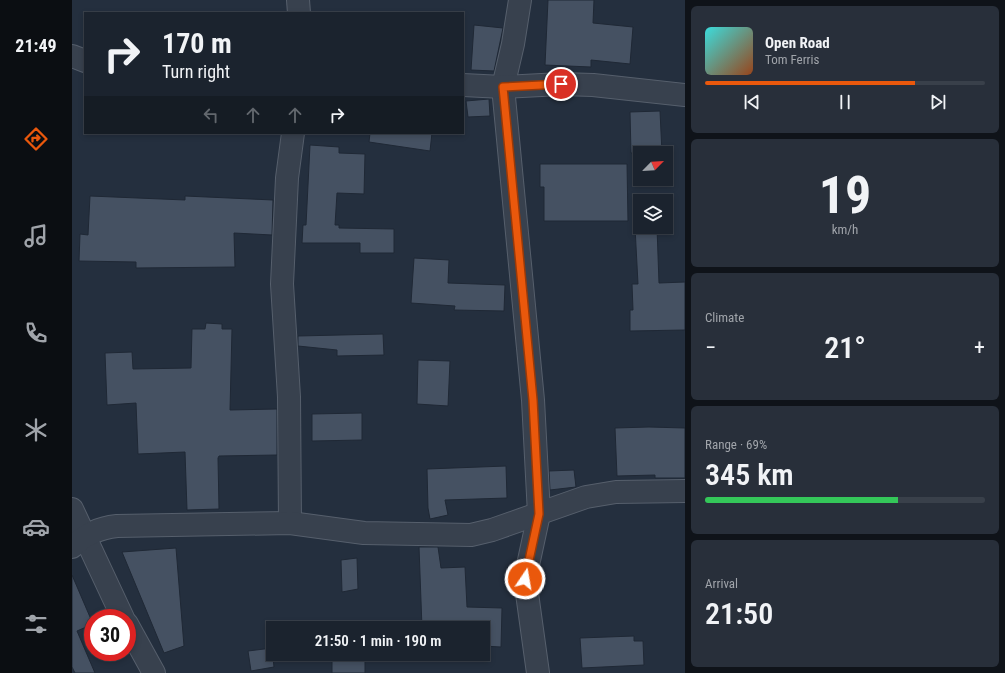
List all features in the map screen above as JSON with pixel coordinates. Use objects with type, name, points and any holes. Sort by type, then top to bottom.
[{"type":"street","points":[[298,0],[299,12]]},
{"type":"street","points":[[520,0],[513,44],[503,87],[532,392],[539,514],[525,579],[538,673]]},
{"type":"street","points":[[72,56],[84,61]]},
{"type":"street","points":[[464,85],[503,87],[561,84],[593,85],[685,95]]},
{"type":"street","points":[[290,523],[289,397],[282,284],[286,178],[293,134]]},
{"type":"street","points":[[78,541],[101,528],[117,526],[290,523],[364,533],[471,535],[492,530],[586,497],[616,492],[685,491]]},
{"type":"street","points":[[72,509],[78,541],[119,609]]},
{"type":"street","points":[[136,640],[154,673]]},
{"type":"building","points":[[548,0],[594,0],[593,23],[633,27],[630,64],[591,60],[591,67],[545,65]]},
{"type":"building","points":[[474,25],[503,28],[494,71],[471,70]]},
{"type":"building","points":[[489,99],[490,116],[468,117],[466,101]]},
{"type":"building","points":[[660,111],[662,146],[633,146],[633,153],[631,153],[630,112]]},
{"type":"building","points":[[370,134],[432,134],[430,151],[369,142]]},
{"type":"building","points":[[310,145],[339,147],[339,153],[365,154],[364,194],[337,193],[335,225],[339,225],[339,228],[394,229],[394,253],[360,253],[360,243],[302,243],[303,225],[306,225]]},
{"type":"building","points":[[540,164],[627,164],[628,221],[544,221],[544,187],[540,187]]},
{"type":"building","points":[[90,196],[185,200],[185,196],[273,200],[272,235],[234,233],[235,267],[136,268],[136,262],[79,261],[80,234],[88,235]]},
{"type":"building","points":[[635,234],[657,234],[659,283],[685,282],[685,330],[630,331],[630,310],[633,310],[632,284],[638,284]]},
{"type":"building","points":[[414,258],[449,260],[448,283],[505,285],[504,311],[454,310],[455,306],[411,303]]},
{"type":"building","points":[[206,323],[222,324],[222,329],[232,329],[230,410],[277,409],[277,455],[219,456],[219,509],[187,510],[185,452],[138,454],[136,403],[107,405],[105,353],[132,352],[133,369],[191,368],[192,329],[205,329]]},
{"type":"building","points":[[383,334],[384,355],[337,356],[337,350],[298,346],[298,336]]},
{"type":"building","points":[[418,360],[450,361],[448,406],[417,404]]},
{"type":"building","points":[[362,413],[362,440],[312,441],[312,414]]},
{"type":"building","points":[[615,428],[685,428],[685,478],[655,478],[655,475],[617,476]]},
{"type":"building","points":[[506,466],[507,498],[445,500],[448,515],[430,519],[428,508],[427,469]]},
{"type":"building","points":[[574,470],[576,487],[550,490],[549,471]]},
{"type":"building","points":[[419,547],[438,547],[441,568],[465,567],[467,607],[502,608],[501,647],[490,646],[490,621],[422,621]]},
{"type":"building","points":[[176,548],[184,646],[164,653],[122,552]]},
{"type":"building","points":[[357,558],[358,589],[342,592],[341,560]]},
{"type":"building","points":[[72,575],[87,609],[84,609],[84,628],[77,631],[84,647],[84,661],[90,661],[95,673],[75,673],[72,667]]},
{"type":"building","points":[[634,636],[634,641],[643,641],[644,665],[582,668],[580,638]]},
{"type":"building","points":[[266,649],[266,661],[273,661],[274,667],[251,671],[248,651]]},
{"type":"building","points":[[332,661],[365,661],[365,673],[332,673]]},
{"type":"route","points":[[525,579],[539,514],[533,400],[503,87],[561,84]]}]
